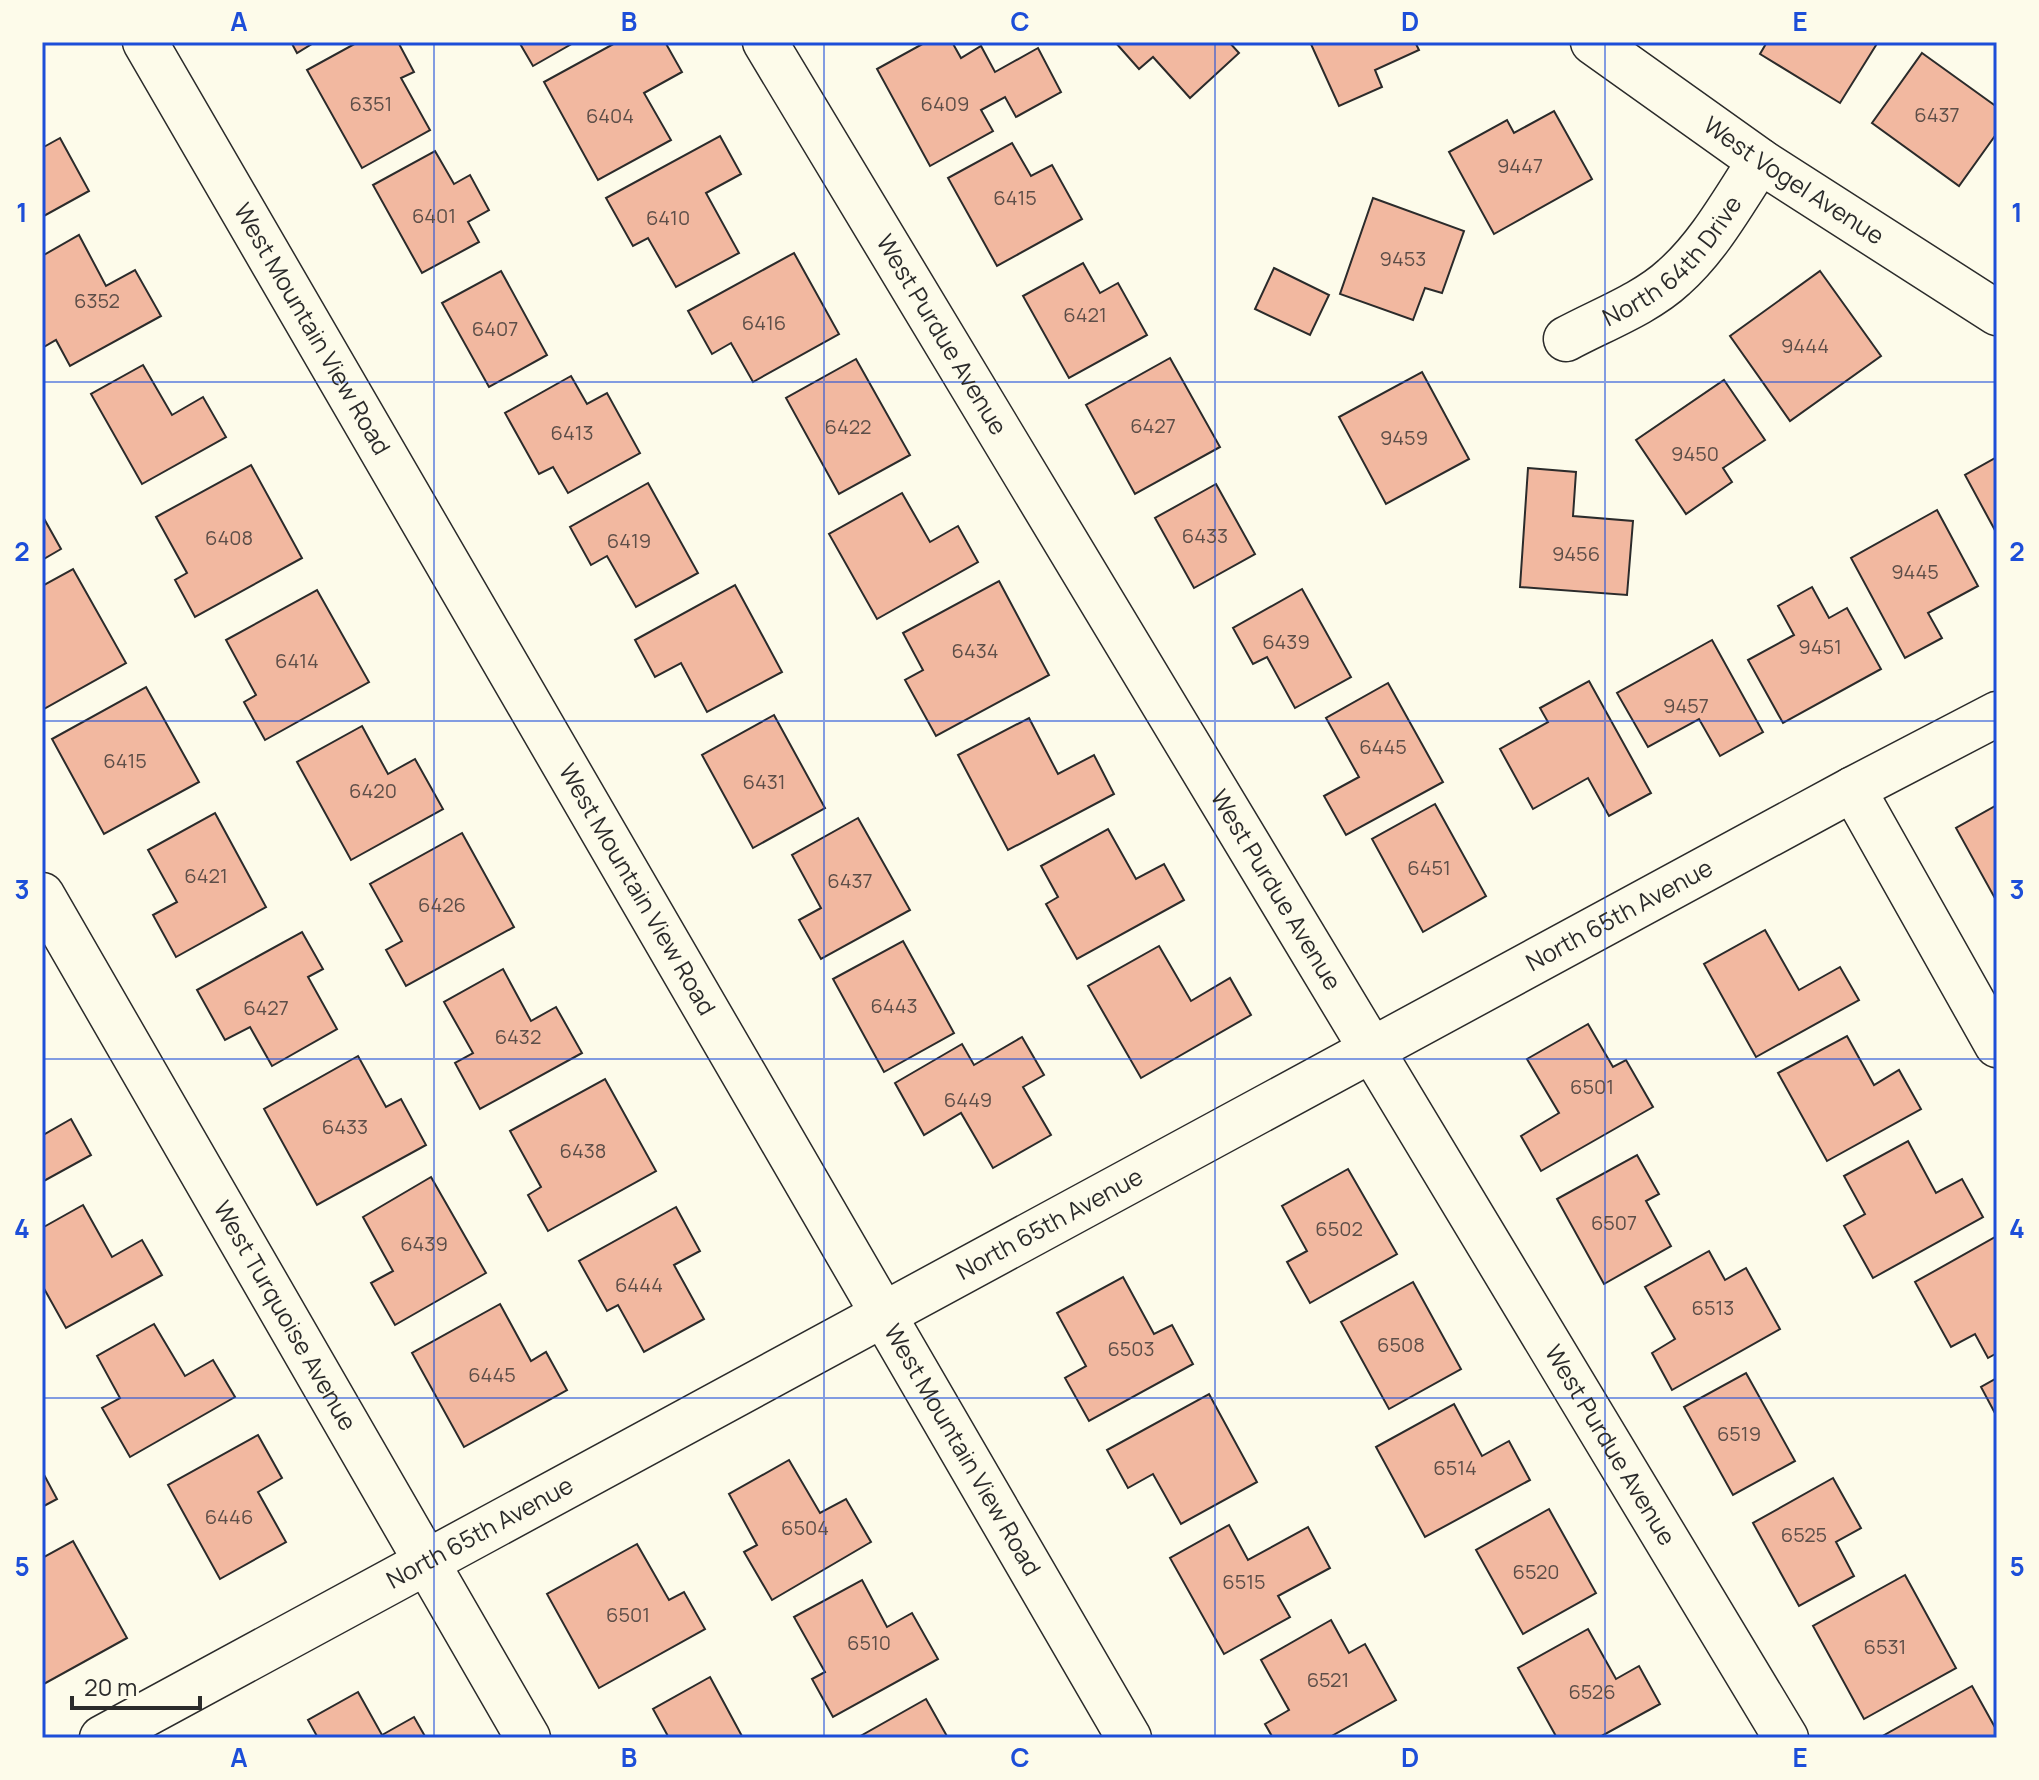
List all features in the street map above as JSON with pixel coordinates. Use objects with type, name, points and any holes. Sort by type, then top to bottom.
[{"type":"street","name":"West Mountain View Road","points":[[145,42],[1129,1738]]},
{"type":"street","name":"West Purdue Avenue","points":[[765,42],[1786,1738]]},
{"type":"street","name":"West Vogel Avenue","points":[[1593,42],[1760,161],[1997,313]]},
{"type":"street","name":"North 64th Drive","points":[[1566,339],[1636,302],[1673,278],[1702,246],[1760,161]]},
{"type":"street","name":"North 65th Avenue","points":[[102,1738],[1853,789],[1997,714]]},
{"type":"street","points":[[1853,789],[1997,1045]]},
{"type":"street","name":"West Turquoise Avenue","points":[[42,895],[528,1738]]},
{"type":"building","points":[[291,42],[315,42],[297,53]]},
{"type":"building","points":[[358,42],[398,42],[414,72],[401,78],[430,130],[362,168],[307,70]]},
{"type":"building","points":[[519,42],[575,42],[533,66]]},
{"type":"building","points":[[617,42],[665,42],[682,72],[644,93],[671,140],[598,180],[544,82]]},
{"type":"building","points":[[926,42],[952,42],[961,58],[981,46],[995,72],[1038,48],[1061,92],[1016,117],[1005,97],[981,110],[993,131],[930,166],[877,69]]},
{"type":"building","points":[[1115,42],[1229,42],[1239,53],[1190,98],[1153,57],[1139,69]]},
{"type":"building","points":[[1310,42],[1415,42],[1419,50],[1375,70],[1382,87],[1339,106]]},
{"type":"building","points":[[1767,42],[1878,42],[1840,103],[1760,54]]},
{"type":"building","points":[[1922,53],[1997,107],[1997,133],[1959,186],[1872,123]]},
{"type":"building","points":[[1554,111],[1592,179],[1494,234],[1449,152],[1507,120],[1514,133]]},
{"type":"building","points":[[720,136],[741,174],[706,193],[739,253],[676,287],[648,238],[633,246],[606,198]]},
{"type":"building","points":[[60,138],[89,191],[42,217],[42,148]]},
{"type":"building","points":[[1012,143],[1031,176],[1052,165],[1082,219],[997,266],[948,178]]},
{"type":"building","points":[[435,151],[454,184],[470,175],[489,210],[468,222],[479,242],[422,273],[373,185]]},
{"type":"building","points":[[1373,198],[1464,231],[1442,293],[1425,288],[1413,320],[1340,294]]},
{"type":"building","points":[[79,235],[106,286],[135,270],[161,316],[70,366],[56,340],[42,348],[42,256]]},
{"type":"building","points":[[794,253],[839,334],[753,382],[731,343],[712,354],[688,311]]},
{"type":"building","points":[[1083,263],[1100,293],[1118,283],[1147,335],[1069,378],[1023,296]]},
{"type":"building","points":[[1274,268],[1329,295],[1310,335],[1255,309]]},
{"type":"building","points":[[501,271],[547,355],[489,387],[442,303]]},
{"type":"building","points":[[1820,271],[1881,356],[1790,421],[1730,336]]},
{"type":"building","points":[[1170,358],[1220,447],[1135,494],[1086,405]]},
{"type":"building","points":[[856,359],[910,455],[839,494],[786,398]]},
{"type":"building","points":[[143,365],[172,415],[203,397],[226,437],[142,484],[91,394]]},
{"type":"building","points":[[1422,372],[1469,459],[1386,504],[1339,417]]},
{"type":"building","points":[[571,376],[587,404],[607,393],[640,453],[568,493],[553,467],[539,474],[505,413]]},
{"type":"building","points":[[1724,380],[1765,440],[1723,468],[1732,482],[1686,514],[1636,440]]},
{"type":"building","points":[[1997,457],[1997,534],[1965,475]]},
{"type":"building","points":[[251,465],[302,558],[195,617],[175,580],[187,573],[156,517]]},
{"type":"building","points":[[1528,468],[1576,472],[1573,516],[1633,521],[1627,595],[1520,587]]},
{"type":"building","points":[[648,483],[698,573],[636,607],[607,556],[591,565],[570,527]]},
{"type":"building","points":[[1216,484],[1255,554],[1194,588],[1155,518]]},
{"type":"building","points":[[902,493],[930,542],[958,526],[978,562],[877,619],[829,534]]},
{"type":"building","points":[[1937,510],[1978,586],[1928,613],[1942,638],[1905,658],[1851,558]]},
{"type":"building","points":[[42,515],[61,549],[42,560]]},
{"type":"building","points":[[73,569],[126,663],[42,710],[42,586]]},
{"type":"building","points":[[999,581],[1049,675],[936,736],[905,680],[923,670],[903,633]]},
{"type":"building","points":[[735,585],[782,672],[707,712],[681,663],[655,677],[635,640]]},
{"type":"building","points":[[1812,587],[1829,618],[1847,608],[1881,669],[1783,723],[1748,660],[1794,635],[1778,606]]},
{"type":"building","points":[[1302,589],[1351,677],[1295,708],[1267,657],[1253,664],[1233,628]]},
{"type":"building","points":[[317,590],[369,682],[265,740],[244,702],[256,695],[226,640]]},
{"type":"building","points":[[1712,640],[1763,732],[1720,756],[1699,719],[1648,747],[1617,693]]},
{"type":"building","points":[[1589,681],[1651,793],[1609,816],[1588,778],[1533,809],[1500,749],[1548,722],[1540,708]]},
{"type":"building","points":[[1388,683],[1443,782],[1346,835],[1324,796],[1359,777],[1326,718]]},
{"type":"building","points":[[146,687],[199,782],[104,834],[52,739]]},
{"type":"building","points":[[774,715],[825,808],[753,848],[702,755]]},
{"type":"building","points":[[1029,718],[1058,774],[1094,755],[1114,794],[1008,850],[958,755]]},
{"type":"building","points":[[362,726],[388,774],[415,759],[443,809],[351,860],[297,762]]},
{"type":"building","points":[[1435,804],[1486,896],[1423,932],[1372,839]]},
{"type":"building","points":[[1997,805],[1997,902],[1956,828]]},
{"type":"building","points":[[215,813],[266,907],[176,957],[153,915],[177,902],[148,850]]},
{"type":"building","points":[[858,818],[910,910],[821,959],[799,920],[821,908],[792,855]]},
{"type":"building","points":[[1108,829],[1136,879],[1164,864],[1184,900],[1077,959],[1046,904],[1058,897],[1041,866]]},
{"type":"building","points":[[462,833],[514,927],[406,986],[386,950],[402,941],[370,884]]},
{"type":"building","points":[[1765,930],[1799,990],[1840,967],[1859,1000],[1756,1057],[1704,964]]},
{"type":"building","points":[[302,932],[323,969],[308,977],[337,1029],[272,1066],[250,1027],[225,1040],[197,990]]},
{"type":"building","points":[[903,941],[954,1033],[884,1072],[833,979]]},
{"type":"building","points":[[1159,946],[1191,1001],[1230,978],[1251,1015],[1141,1078],[1088,986]]},
{"type":"building","points":[[503,969],[531,1021],[556,1007],[582,1053],[480,1109],[455,1063],[473,1053],[444,1002]]},
{"type":"building","points":[[1588,1024],[1613,1067],[1626,1060],[1653,1107],[1541,1171],[1521,1136],[1559,1113],[1527,1059]]},
{"type":"building","points":[[1847,1036],[1874,1085],[1899,1070],[1921,1109],[1827,1161],[1778,1073]]},
{"type":"building","points":[[1022,1037],[1044,1075],[1023,1087],[1051,1135],[993,1168],[961,1113],[924,1135],[895,1083],[962,1044],[974,1065]]},
{"type":"building","points":[[358,1056],[386,1107],[401,1099],[426,1145],[317,1205],[264,1109]]},
{"type":"building","points":[[605,1079],[656,1171],[548,1231],[528,1195],[541,1187],[510,1131]]},
{"type":"building","points":[[71,1119],[91,1155],[42,1182],[42,1133]]},
{"type":"building","points":[[1908,1141],[1936,1193],[1962,1179],[1983,1217],[1873,1278],[1844,1226],[1865,1214],[1844,1176]]},
{"type":"building","points":[[1637,1155],[1659,1194],[1646,1201],[1671,1246],[1604,1284],[1557,1199]]},
{"type":"building","points":[[1348,1169],[1397,1254],[1310,1303],[1287,1262],[1307,1251],[1282,1206]]},
{"type":"building","points":[[431,1177],[486,1273],[395,1325],[371,1283],[393,1271],[363,1217]]},
{"type":"building","points":[[83,1205],[112,1257],[142,1240],[162,1275],[66,1328],[42,1285],[42,1228]]},
{"type":"building","points":[[676,1207],[700,1251],[674,1265],[704,1319],[644,1352],[618,1305],[607,1311],[579,1261]]},
{"type":"building","points":[[1997,1236],[1997,1353],[1988,1358],[1975,1334],[1951,1347],[1915,1282]]},
{"type":"building","points":[[1709,1251],[1725,1280],[1746,1268],[1780,1329],[1672,1390],[1652,1353],[1675,1339],[1645,1287]]},
{"type":"building","points":[[1123,1277],[1154,1334],[1172,1325],[1193,1364],[1089,1421],[1065,1378],[1086,1366],[1057,1313]]},
{"type":"building","points":[[1413,1282],[1461,1369],[1389,1409],[1341,1322]]},
{"type":"building","points":[[500,1304],[531,1361],[546,1352],[567,1390],[464,1447],[412,1353]]},
{"type":"building","points":[[154,1324],[185,1376],[213,1360],[235,1397],[130,1457],[102,1408],[120,1398],[97,1356]]},
{"type":"building","points":[[1746,1373],[1795,1461],[1733,1495],[1684,1407]]},
{"type":"building","points":[[1997,1378],[1997,1417],[1981,1387]]},
{"type":"building","points":[[1209,1394],[1257,1482],[1181,1524],[1153,1474],[1128,1488],[1107,1450]]},
{"type":"building","points":[[1454,1404],[1482,1456],[1509,1441],[1530,1480],[1425,1537],[1376,1447]]},
{"type":"building","points":[[258,1435],[282,1478],[258,1492],[286,1542],[220,1579],[168,1485]]},
{"type":"building","points":[[789,1460],[820,1513],[846,1499],[871,1542],[772,1600],[744,1552],[757,1545],[729,1494]]},
{"type":"building","points":[[42,1471],[57,1499],[42,1507]]},
{"type":"building","points":[[1833,1478],[1861,1528],[1836,1542],[1854,1576],[1799,1606],[1753,1523]]},
{"type":"building","points":[[1549,1509],[1596,1593],[1523,1634],[1476,1550]]},
{"type":"building","points":[[1229,1525],[1248,1560],[1308,1527],[1330,1568],[1278,1596],[1290,1617],[1224,1654],[1170,1558]]},
{"type":"building","points":[[73,1541],[127,1638],[42,1685],[42,1558]]},
{"type":"building","points":[[637,1544],[669,1600],[684,1592],[705,1629],[599,1688],[547,1594]]},
{"type":"building","points":[[1905,1575],[1956,1668],[1864,1719],[1813,1626]]},
{"type":"building","points":[[862,1580],[887,1627],[912,1613],[938,1659],[833,1717],[812,1679],[825,1672],[794,1617]]},
{"type":"building","points":[[1331,1620],[1349,1653],[1365,1644],[1396,1700],[1328,1738],[1273,1738],[1265,1724],[1289,1710],[1261,1660]]},
{"type":"building","points":[[1588,1629],[1616,1679],[1639,1666],[1660,1704],[1598,1738],[1557,1738],[1518,1668]]},
{"type":"building","points":[[710,1677],[743,1738],[669,1738],[653,1709]]},
{"type":"building","points":[[1972,1686],[1997,1731],[1997,1738],[1879,1738]]},
{"type":"building","points":[[358,1692],[382,1735],[414,1717],[426,1738],[318,1738],[308,1720]]},
{"type":"building","points":[[926,1699],[948,1738],[857,1738]]}]
